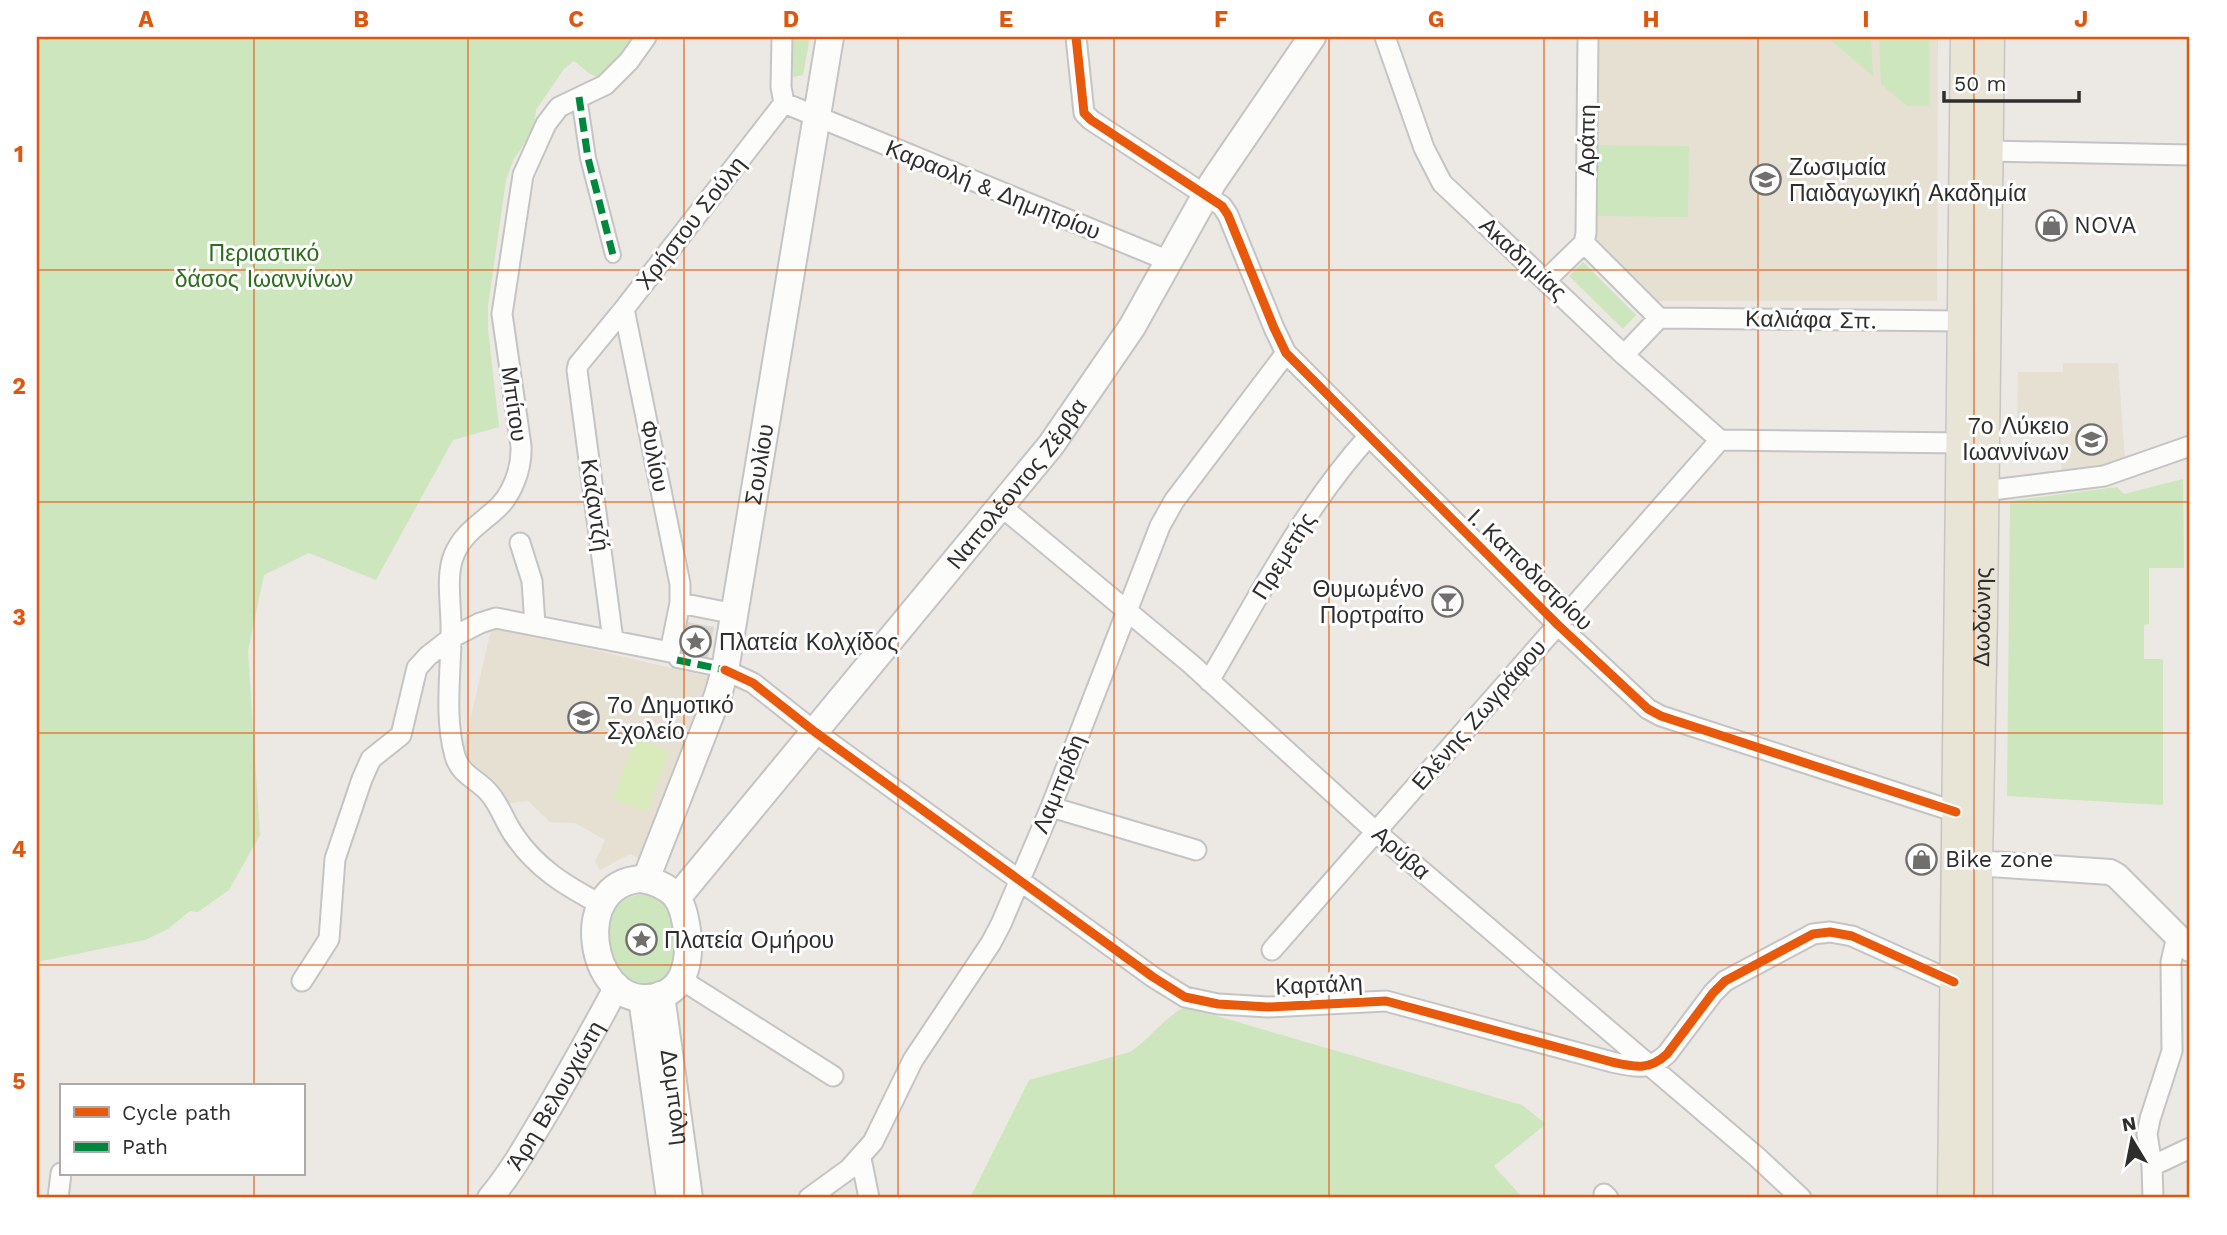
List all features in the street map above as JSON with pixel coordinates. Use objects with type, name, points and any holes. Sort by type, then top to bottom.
[{"type":"main road","name":"Σουλίου","points":[[646,879],[718,695],[724,670],[830,37]]},
{"type":"main road","name":"Ναπολέοντος Ζέρβα","points":[[677,898],[1051,445],[1132,327],[1205,195],[1312,37]]},
{"type":"main road","name":"Δωδώνης","points":[[1966,37],[1956,812],[1966,863],[1977,1198]]},
{"type":"main road","name":"Δωδώνης","points":[[1953,1198],[1954,982],[1966,863],[1984,491],[1989,37]]},
{"type":"main road","points":[[646,879],[667,889],[677,898],[684,912],[688,961],[662,991],[630,995],[617,986],[606,972],[598,950],[596,922],[600,904],[608,894],[620,884],[646,879]]},
{"type":"main road","name":"Δομπόλη","points":[[662,991],[670,1198]]},
{"type":"main road","name":"Δομπόλη","points":[[662,991],[689,1198]]},
{"type":"street","name":"Μπίτου","points":[[600,904],[566,885],[540,866],[514,836],[489,792],[460,768],[454,749],[451,723],[452,605],[449,579],[452,559],[464,537],[506,499],[521,459],[502,314],[521,187],[528,164],[552,115],[562,105],[598,90],[613,78],[646,37]]},
{"type":"street","points":[[782,37],[781,87],[784,103],[816,118]]},
{"type":"street","name":"Ι. Καποδιστρίου","points":[[1076,37],[1084,113],[1218,202],[1228,215],[1286,353],[1558,625],[1640,703],[1661,716],[1956,812]]},
{"type":"street","name":"Ακαδημίας","points":[[1385,37],[1424,148],[1437,177],[1446,188],[1623,355],[1720,440]]},
{"type":"street","name":"Αράπη","points":[[1584,243],[1588,37]]},
{"type":"street","points":[[579,97],[588,158],[613,255]]},
{"type":"street","name":"Χρήστου Σούλη","points":[[577,370],[578,365],[784,103]]},
{"type":"street","name":"Καραολή & Δημητρίου","points":[[816,118],[1169,261]]},
{"type":"street","points":[[1989,150],[2190,155]]},
{"type":"street","points":[[1546,280],[1584,243],[1659,318],[1623,355]]},
{"type":"street","name":"Φυλίου","points":[[613,640],[670,652],[680,603],[680,584],[624,309]]},
{"type":"street","name":"Καλιάφα Σπ.","points":[[1659,318],[1963,321]]},
{"type":"street","name":"Λαμπρίδη","points":[[809,1198],[861,1158],[873,1142],[913,1060],[991,943],[1051,807],[1125,612],[1168,511],[1286,353]]},
{"type":"street","name":"Καζαντζή","points":[[577,370],[613,640]]},
{"type":"street","name":"Πρεμετής","points":[[1209,681],[1288,547],[1348,459],[1368,437]]},
{"type":"street","points":[[1720,440],[1962,443]]},
{"type":"street","name":"Ελένης Ζωγράφου","points":[[1272,950],[1720,440]]},
{"type":"street","points":[[1984,491],[2104,476],[2190,446]]},
{"type":"street","name":"Αρύβα","points":[[1002,507],[1209,681],[1376,832],[1757,1157],[1801,1198]]},
{"type":"street","points":[[520,543],[531,574],[535,597],[535,625]]},
{"type":"street","points":[[680,603],[735,614]]},
{"type":"street","points":[[302,981],[329,939],[335,859],[369,762],[401,735],[418,668],[428,656],[451,638],[496,618],[613,640]]},
{"type":"street","points":[[677,660],[724,670]]},
{"type":"street","name":"Καρτάλη","points":[[724,670],[747,679],[815,732],[1174,992],[1194,1000],[1259,1007],[1386,1001],[1601,1059],[1636,1067],[1650,1066]]},
{"type":"street","points":[[1051,807],[1196,850]]},
{"type":"street","points":[[1966,863],[2110,872],[2184,942],[2171,962],[2172,1051],[2147,1134],[2153,1198]]},
{"type":"street","points":[[1650,1066],[1671,1051],[1713,993],[1725,981],[1813,934],[1830,932],[1852,936],[1954,982]]},
{"type":"street","name":"Άρη Βελουχιώτη","points":[[490,1198],[527,1146],[617,986]]},
{"type":"street","points":[[662,991],[833,1076]]},
{"type":"street","points":[[2152,1166],[2190,1147]]},
{"type":"street","points":[[861,1158],[869,1198]]},
{"type":"street","points":[[58,1198],[61,1176]]},
{"type":"shaded area","name":"Ζωσιμαία Παιδαγωγική Ακαδημία","points":[[1596,37],[1938,37],[1937,301],[1654,301],[1595,245]]},
{"type":"shaded area","name":"7ο Λύκειο Ιωαννίνων","points":[[2063,363],[2118,363],[2125,461],[2062,474],[2058,416],[2017,418],[2018,372],[2063,372]]},
{"type":"shaded area","name":"Πλατεία Κολχίδος","points":[[686,622],[714,627],[707,663],[679,657]]},
{"type":"shaded area","name":"7ο Δημοτικό Σχολείο","points":[[492,626],[714,678],[644,861],[630,854],[600,870],[595,862],[605,840],[575,823],[550,822],[528,801],[506,804],[461,758]]},
{"type":"green space","name":"Περιαστικό δάσος Ιωαννίνων","points":[[37,37],[640,37],[630,51],[598,77],[574,61],[564,69],[536,110],[534,128],[513,161],[506,180],[488,306],[499,427],[453,440],[376,580],[309,553],[264,575],[248,651],[260,835],[229,890],[198,912],[190,911],[168,929],[145,940],[37,962]]},
{"type":"green space","points":[[793,37],[810,37],[803,75],[793,77]]},
{"type":"green space","points":[[1827,37],[1871,37],[1873,76]]},
{"type":"green space","points":[[1879,37],[1929,37],[1929,106],[1907,106],[1881,84]]},
{"type":"green space","points":[[1595,145],[1689,146],[1688,217],[1595,216]]},
{"type":"green space","points":[[1583,262],[1636,315],[1623,329],[1569,276]]},
{"type":"green space","points":[[2183,479],[2184,568],[2149,568],[2149,624],[2144,625],[2144,659],[2163,659],[2163,805],[2007,796],[2010,501],[2117,487],[2124,494]]},
{"type":"green space","points":[[636,738],[669,751],[647,811],[613,799]]},
{"type":"green space","name":"Πλατεία Ομήρου","points":[[644,894],[656,898],[665,906],[671,915],[676,938],[669,975],[651,985],[634,983],[620,971],[610,954],[607,935],[610,916],[622,901]]},
{"type":"green space","points":[[1186,1007],[1522,1105],[1546,1124],[1494,1166],[1523,1198],[970,1198],[1029,1080],[1130,1052],[1172,1015]]},
{"type":"marked path","points":[[579,97],[588,158],[613,255]]},
{"type":"marked path","points":[[677,660],[725,670]]},
{"type":"cycle path","points":[[1076,37],[1084,113],[1222,206],[1286,353],[1558,625],[1648,709],[1661,716],[1956,812]]},
{"type":"cycle path","points":[[725,670],[753,683],[815,732],[1153,977],[1185,997],[1218,1004],[1268,1007],[1386,1001],[1612,1062],[1641,1066],[1654,1063],[1667,1054],[1725,981],[1813,934],[1830,932],[1852,936],[1954,982]]},
{"type":"place","name":"Ζωσιμαία Παιδαγωγική Ακαδημία","points":[[1766,180]]},
{"type":"place","name":"NOVA","points":[[2051,225]]},
{"type":"place","name":"7ο Λύκειο Ιωαννίνων","points":[[2092,439]]},
{"type":"place","name":"Θυμωμένο Πορτραίτο","points":[[1447,602]]},
{"type":"place","name":"Πλατεία Κολχίδος","points":[[696,642]]},
{"type":"place","name":"7ο Δημοτικό Σχολείο","points":[[584,718]]},
{"type":"place","name":"Bike zone","points":[[1922,859]]},
{"type":"place","name":"Πλατεία Ομήρου","points":[[641,940]]}]
